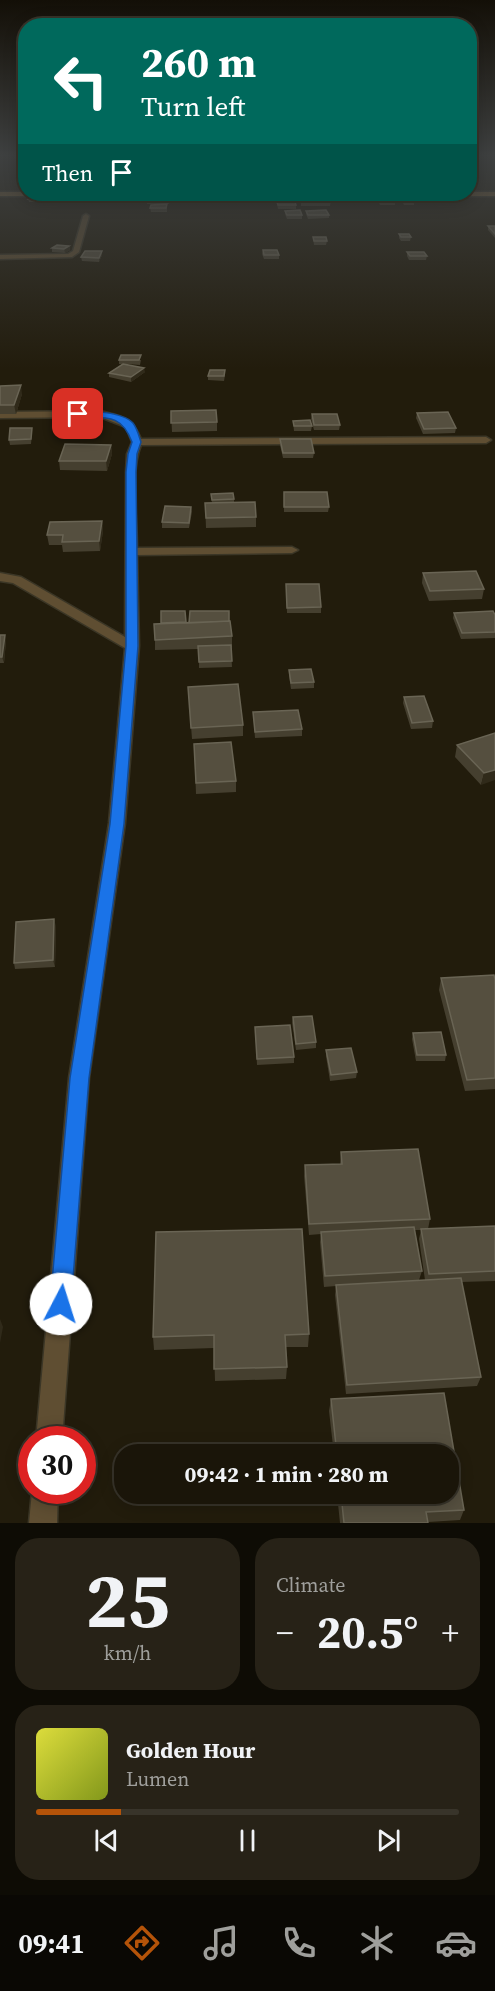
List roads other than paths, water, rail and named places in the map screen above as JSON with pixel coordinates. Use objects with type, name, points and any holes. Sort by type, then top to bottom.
[{"type":"street","points":[[0,257],[69,256],[76,252],[83,226]]},
{"type":"street","points":[[0,415],[107,415],[130,425],[137,442],[132,454],[131,472],[132,646],[117,824],[79,1078],[51,1426]]},
{"type":"street","points":[[137,442],[486,440]]},
{"type":"street","points":[[130,552],[292,550]]},
{"type":"street","points":[[0,577],[17,580],[132,646]]},
{"type":"street","points":[[43,1523],[44,1504]]}]
